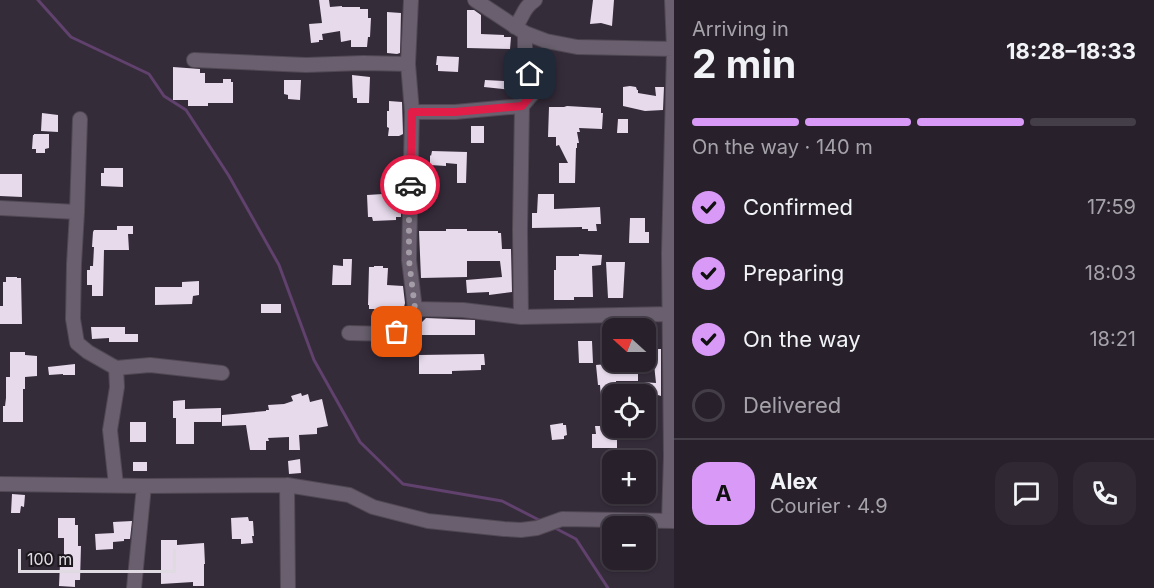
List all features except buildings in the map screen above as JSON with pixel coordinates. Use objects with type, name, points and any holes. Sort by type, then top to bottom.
[{"type":"street","points":[[349,333],[390,334],[397,332],[415,309],[409,260],[412,112],[408,63],[411,0]]},
{"type":"street","points":[[475,0],[520,30],[546,41],[577,47],[674,49]]},
{"type":"street","points":[[521,316],[522,106],[534,92],[520,30],[524,9],[535,0]]},
{"type":"street","points":[[0,484],[286,485],[349,495],[373,507],[428,521],[521,530],[537,528],[562,519],[672,521],[670,314],[672,296],[669,253],[674,49],[672,0]]},
{"type":"street","points":[[194,60],[306,64],[408,63]]},
{"type":"street","points":[[412,112],[455,112],[522,106]]},
{"type":"street","points":[[80,118],[73,319],[77,343],[116,368],[150,365],[222,372]]},
{"type":"street","points":[[0,208],[77,212]]},
{"type":"street","points":[[415,309],[463,310],[521,316],[670,314]]},
{"type":"street","points":[[116,368],[117,387],[110,430],[116,485]]},
{"type":"street","points":[[286,485],[288,588]]},
{"type":"street","points":[[134,588],[144,486]]},
{"type":"waterway","points":[[38,0],[71,37],[149,74],[164,96],[186,110],[229,176],[279,265],[314,360],[360,442],[403,484],[502,501],[541,521]]},
{"type":"waterway","points":[[553,527],[576,539],[608,588]]},
{"type":"way so far","points":[[397,332],[415,309],[409,260],[410,185]]},
{"type":"route","points":[[410,185],[412,112],[455,112],[522,106],[534,92],[530,74]]}]
